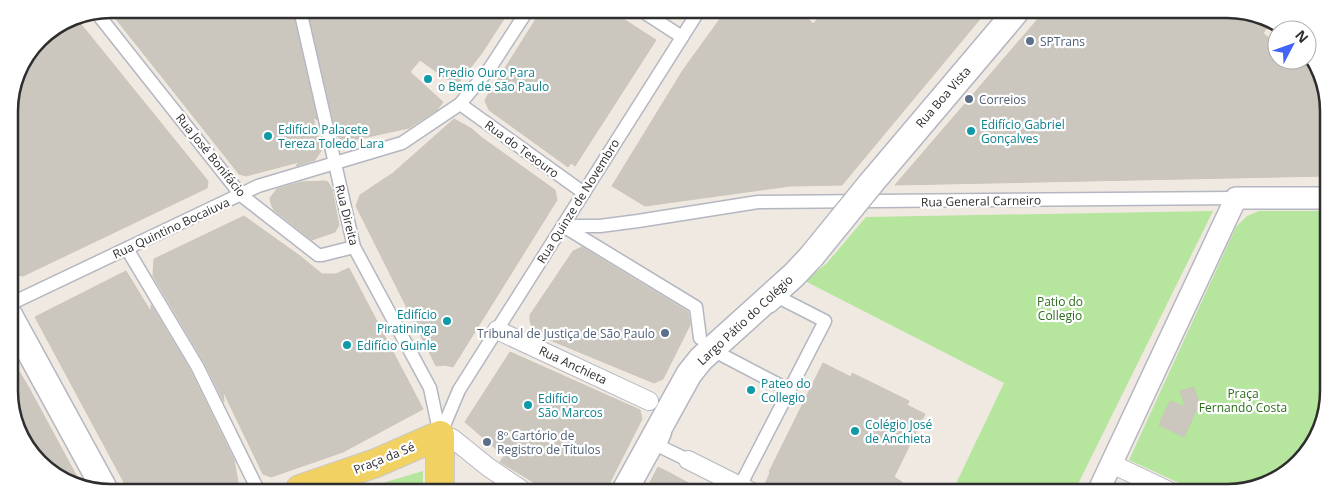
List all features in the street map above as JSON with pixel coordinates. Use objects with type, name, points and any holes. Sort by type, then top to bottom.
[{"type":"main road","name":"Rua Boa Vista","points":[[811,257],[1011,18]]},
{"type":"main road","name":"Largo Pátio do Colégio","points":[[628,484],[689,374],[701,359],[794,275],[811,257]]},
{"type":"main road","points":[[18,331],[102,484]]},
{"type":"main road","name":"Praça da Sé","points":[[315,484],[376,463],[440,435]]},
{"type":"main road","points":[[440,435],[440,484]]},
{"type":"street","name":"Rua José Bonifácio","points":[[101,18],[242,195],[318,255],[354,247]]},
{"type":"street","name":"Rua Direita","points":[[302,18],[354,247],[430,388],[440,435]]},
{"type":"street","name":"Rua Quintino Bocaiuva","points":[[18,300],[258,186],[402,143],[460,104],[490,68],[522,18]]},
{"type":"street","points":[[653,18],[682,37]]},
{"type":"street","name":"Rua Quinze de Novembro","points":[[440,435],[458,390],[694,18]]},
{"type":"street","name":"Rua do Tesouro","points":[[460,104],[584,193]]},
{"type":"street","points":[[1102,484],[1236,198]]},
{"type":"street","name":"Rua General Carneiro","points":[[563,226],[600,226],[638,222],[758,202],[1320,198]]},
{"type":"street","points":[[563,226],[696,306],[700,338]]},
{"type":"street","points":[[127,249],[197,366],[255,484]]},
{"type":"street","name":"Largo Pátio do Colégio","points":[[737,484],[663,448],[660,444],[684,394],[699,373],[716,355],[780,298],[825,321],[789,390]]},
{"type":"street","name":"Rua Anchieta","points":[[496,330],[649,401]]},
{"type":"street","points":[[722,355],[789,390],[747,484]]},
{"type":"street","points":[[440,435],[452,438],[514,484]]},
{"type":"street","points":[[1112,464],[1154,484]]},
{"type":"green space","name":"Patio do Collegio","points":[[1213,211],[1078,484],[956,484],[1004,383],[805,281],[827,263],[866,217]]},
{"type":"green space","name":"Praça Fernando Costa","points":[[1259,211],[1320,211],[1320,391],[1315,421],[1300,448],[1273,472],[1244,483],[1181,484],[1129,460],[1236,227],[1247,216]]},
{"type":"green space","points":[[423,471],[423,484],[379,484]]},
{"type":"building","points":[[115,18],[294,18],[317,120],[313,117],[320,145],[323,148],[315,160],[296,166],[299,162],[246,176],[239,174]]},
{"type":"building","points":[[310,18],[504,18],[482,53],[456,86],[420,60],[410,72],[443,102],[437,110],[409,128],[344,142],[337,136]]},
{"type":"building","points":[[537,18],[622,18],[656,40],[575,166],[571,163],[568,167],[489,110],[485,101]]},
{"type":"building","points":[[721,18],[808,18],[813,24],[818,18],[981,18],[842,185],[790,186],[645,206],[612,186],[683,70]]},
{"type":"building","points":[[1039,18],[1238,18],[1256,22],[1267,27],[1263,33],[1267,36],[1267,70],[1310,70],[1312,75],[1319,99],[1320,111],[1320,176],[895,185]]},
{"type":"building","points":[[80,23],[208,181],[207,188],[23,276],[18,275],[18,99],[27,70],[41,49],[59,33]]},
{"type":"building","points":[[454,119],[472,129],[555,190],[557,200],[453,367],[445,365],[436,366],[356,206],[360,195],[393,173]]},
{"type":"building","points":[[301,182],[328,182],[332,189],[339,225],[335,232],[312,240],[274,210],[270,198],[277,189]]},
{"type":"building","points":[[244,216],[322,274],[336,274],[349,268],[423,409],[343,452],[271,477],[263,474],[223,391],[224,402],[204,362],[153,276],[154,259]]},
{"type":"building","points":[[582,247],[688,312],[690,325],[663,379],[654,383],[538,335],[532,328],[530,315],[573,251]]},
{"type":"building","points":[[126,271],[151,312],[151,305],[190,370],[234,460],[237,484],[125,484],[35,317]]},
{"type":"building","points":[[510,352],[640,410],[642,419],[609,484],[536,484],[500,462],[504,456],[465,422]]},
{"type":"building","name":"Colégio José de Anchieta","points":[[823,363],[851,377],[852,373],[909,401],[907,405],[925,414],[894,477],[902,482],[901,484],[765,484],[769,472]]},
{"type":"building","points":[[18,369],[78,479],[59,469],[49,461],[33,443],[27,432],[19,409]]},
{"type":"building","points":[[1194,387],[1199,404],[1184,437],[1159,425],[1170,401],[1185,407],[1180,391]]},
{"type":"building","points":[[658,467],[690,484],[649,484]]},
{"type":"place","name":"SPTrans","points":[[1030,41]]},
{"type":"place","name":"Predio Ouro Para o Bem de São Paulo","points":[[428,79]]},
{"type":"place","name":"Correios","points":[[969,99]]},
{"type":"place","name":"Edifício Gabriel Gonçalves","points":[[971,131]]},
{"type":"place","name":"Edifício Palacete Tereza Toledo Lara","points":[[268,136]]},
{"type":"place","name":"Edifício Piratininga","points":[[447,321]]},
{"type":"place","name":"Tribunal de Justiça de São Paulo","points":[[665,333]]},
{"type":"place","name":"Edifício Guinle","points":[[347,345]]},
{"type":"place","name":"Pateo do Collegio","points":[[751,390]]},
{"type":"place","name":"Edifício São Marcos","points":[[528,405]]},
{"type":"place","name":"Colégio José de Anchieta","points":[[855,431]]},
{"type":"place","name":"8º Cartório de Registro de Títulos","points":[[487,442]]}]
